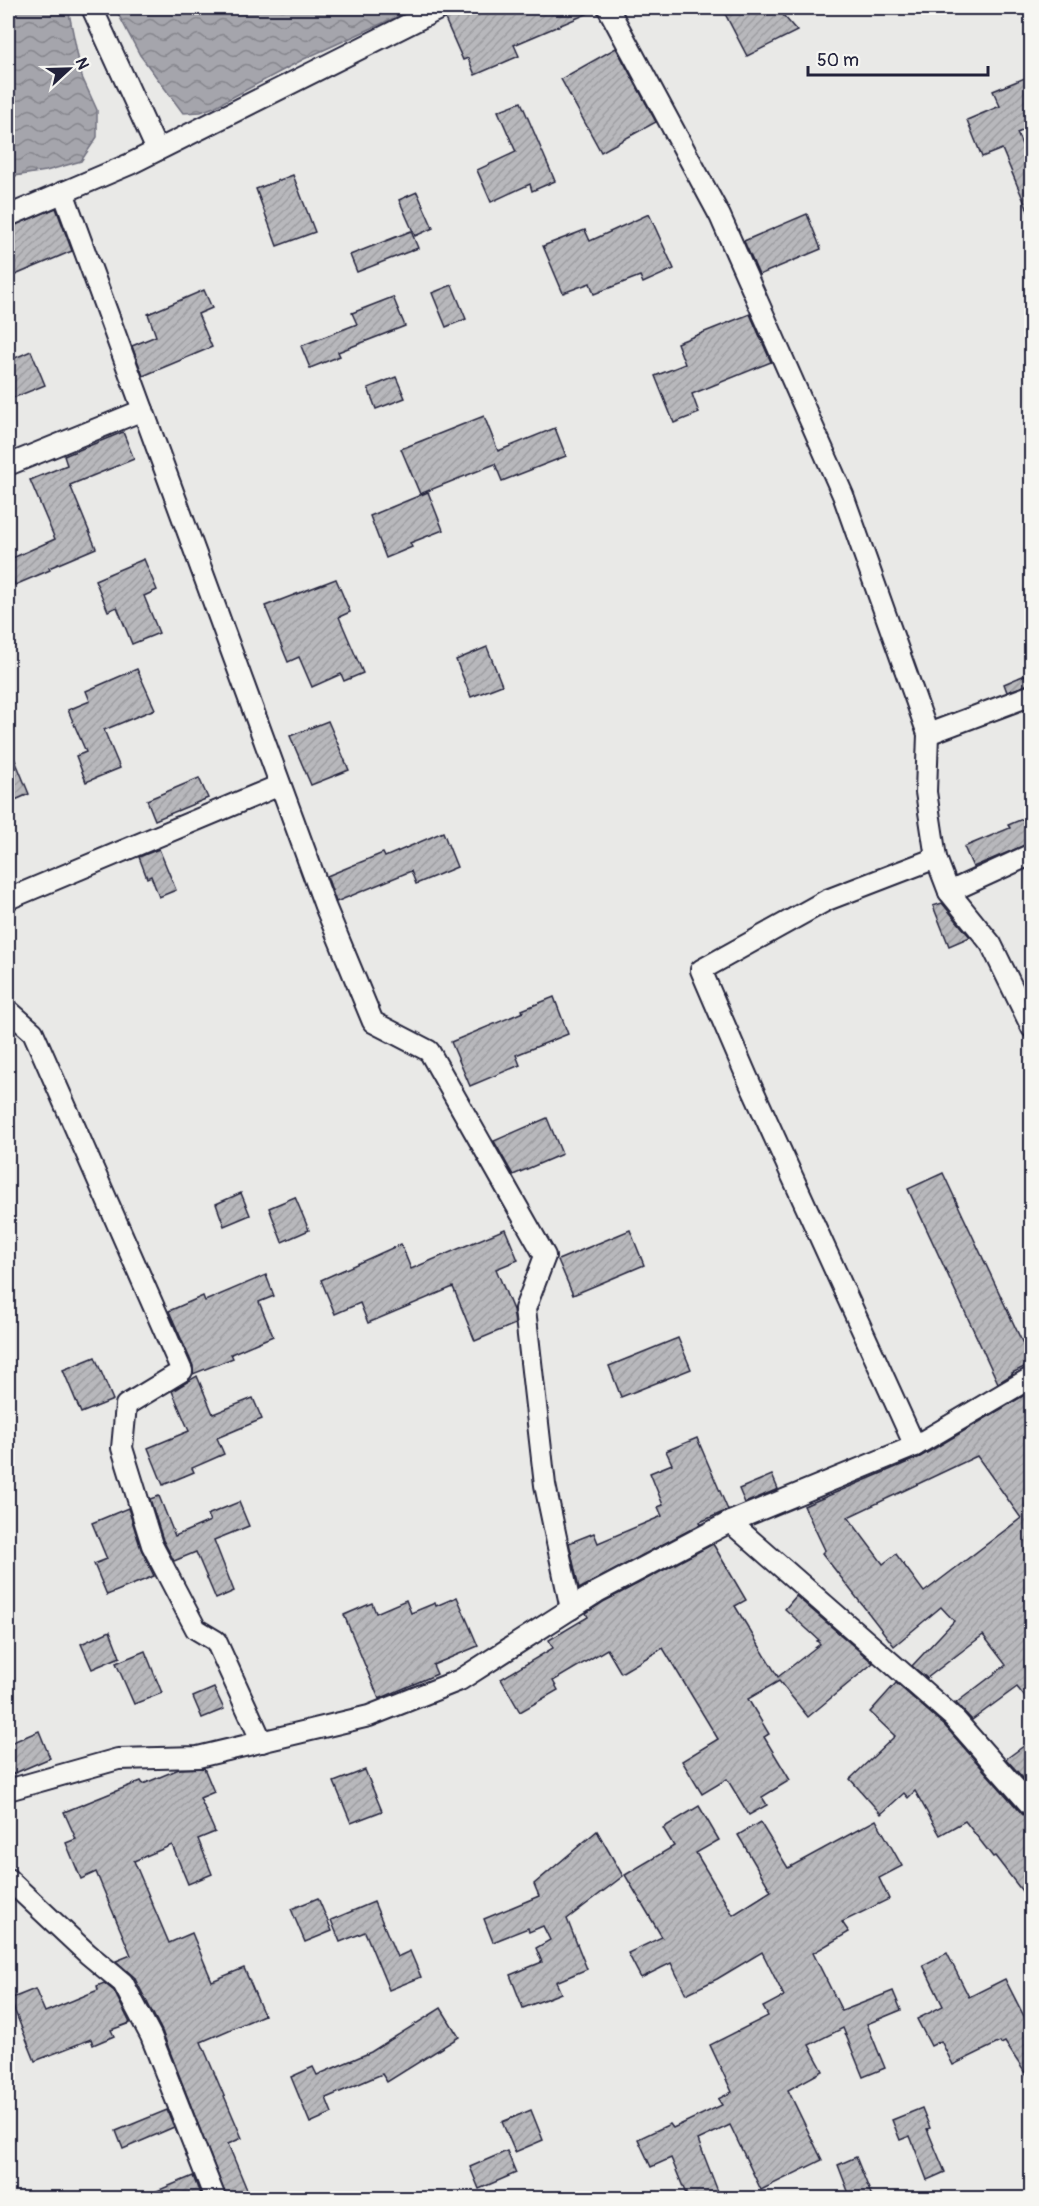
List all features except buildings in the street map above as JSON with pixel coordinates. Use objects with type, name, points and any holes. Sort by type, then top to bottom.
[{"type":"street","points":[[92,8],[157,150]]},
{"type":"street","points":[[8,216],[157,150],[441,8]]},
{"type":"street","points":[[608,8],[720,216],[839,484],[928,734],[927,792],[936,858],[949,892],[991,944],[1032,1028]]},
{"type":"street","points":[[63,192],[325,906],[373,1022],[429,1051],[544,1256],[525,1309],[545,1485],[571,1609]]},
{"type":"street","points":[[8,465],[143,410]]},
{"type":"street","points":[[928,734],[1032,695]]},
{"type":"street","points":[[8,899],[280,785]]},
{"type":"street","points":[[949,892],[1032,854]]},
{"type":"street","points":[[915,1446],[747,1077],[701,970],[827,900],[936,858]]},
{"type":"street","points":[[8,1010],[33,1032],[182,1371],[126,1405],[122,1448],[152,1545],[196,1629],[216,1641],[262,1742]]},
{"type":"street","points":[[8,1790],[118,1759],[198,1757],[369,1716],[460,1680],[597,1592],[730,1522],[915,1446],[1032,1377]]},
{"type":"street","points":[[730,1522],[953,1717],[1032,1807]]},
{"type":"street","points":[[8,1879],[88,1954],[123,1983],[151,2036],[215,2199]]},
{"type":"water","points":[[8,8],[68,8],[82,77],[97,110],[97,137],[81,161],[46,171],[8,177]]},
{"type":"water","points":[[115,8],[416,8],[304,59],[214,107],[201,112],[183,113],[140,55]]}]
